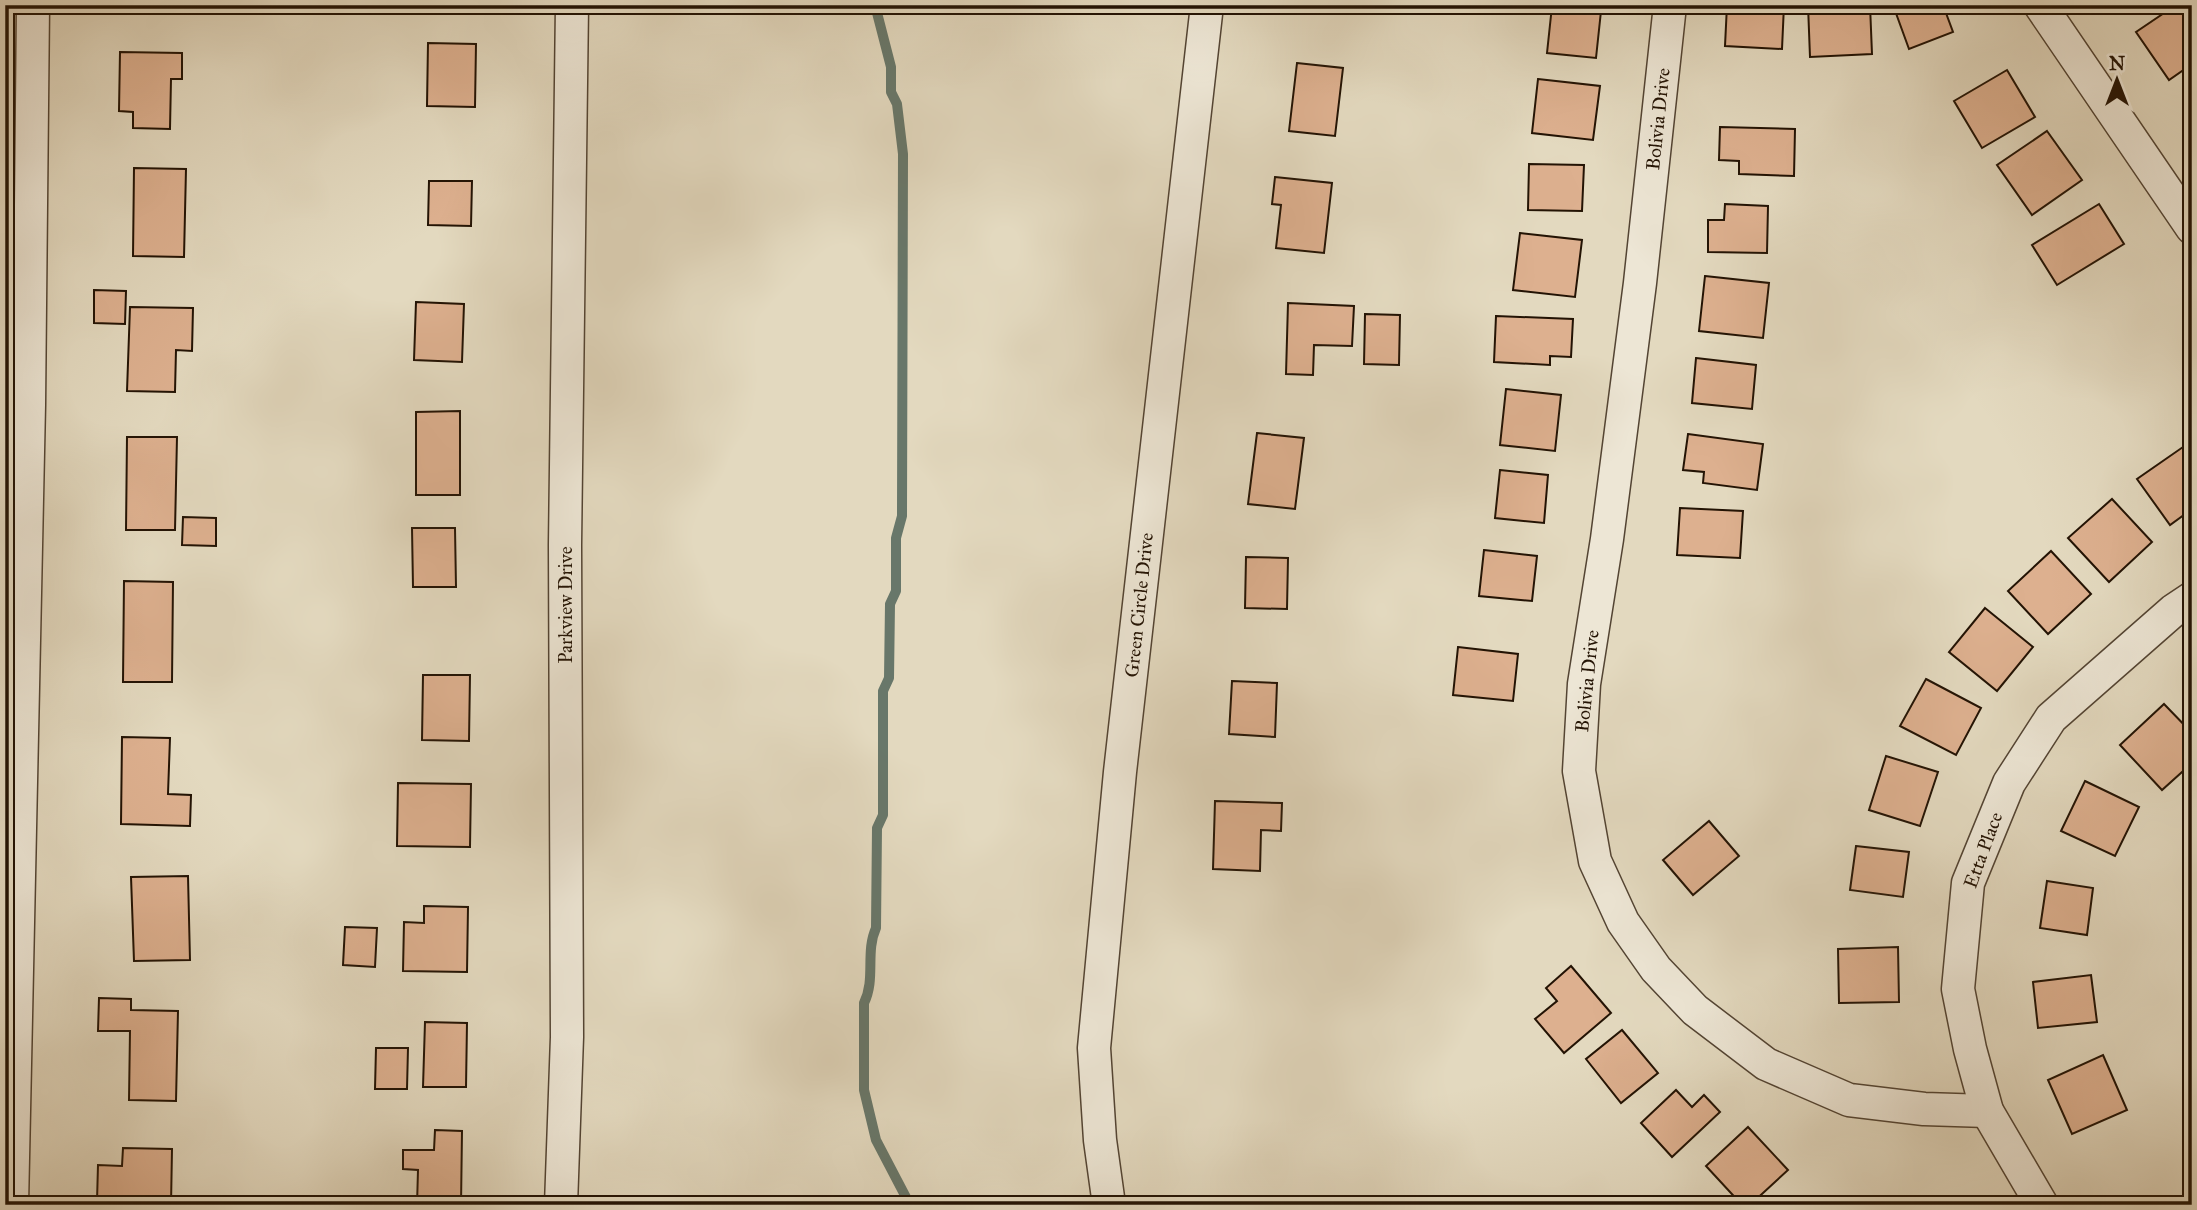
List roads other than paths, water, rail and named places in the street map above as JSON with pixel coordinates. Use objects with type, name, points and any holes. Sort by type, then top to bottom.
[{"type":"street","points":[[12,1205],[29,405],[33,5]]},
{"type":"street","name":"Parkview Drive","points":[[561,1205],[567,1037],[565,545],[572,5]]},
{"type":"street","name":"Green Circle Drive","points":[[1109,1205],[1100,1140],[1094,1048],[1120,772],[1207,5]]},
{"type":"street","name":"Bolivia Drive","points":[[1670,5],[1607,540],[1584,684],[1579,771],[1595,862],[1623,922],[1656,969],[1695,1010],[1766,1064],[1849,1100],[1987,1111]]},
{"type":"street","points":[[2040,5],[2192,228]]},
{"type":"street","name":"Etta Place","points":[[2042,1205],[1987,1111],[1970,1049],[1958,989],[1968,883],[2009,783],[2051,718],[2174,610],[2192,598]]},
{"type":"waterway","points":[[875,5],[891,67],[891,92],[897,104],[903,154],[902,516],[896,538],[896,591],[890,604],[889,678],[883,691],[883,815],[877,828],[876,928],[871,946],[868,994],[864,1003],[864,1090],[876,1140],[910,1205]]}]
